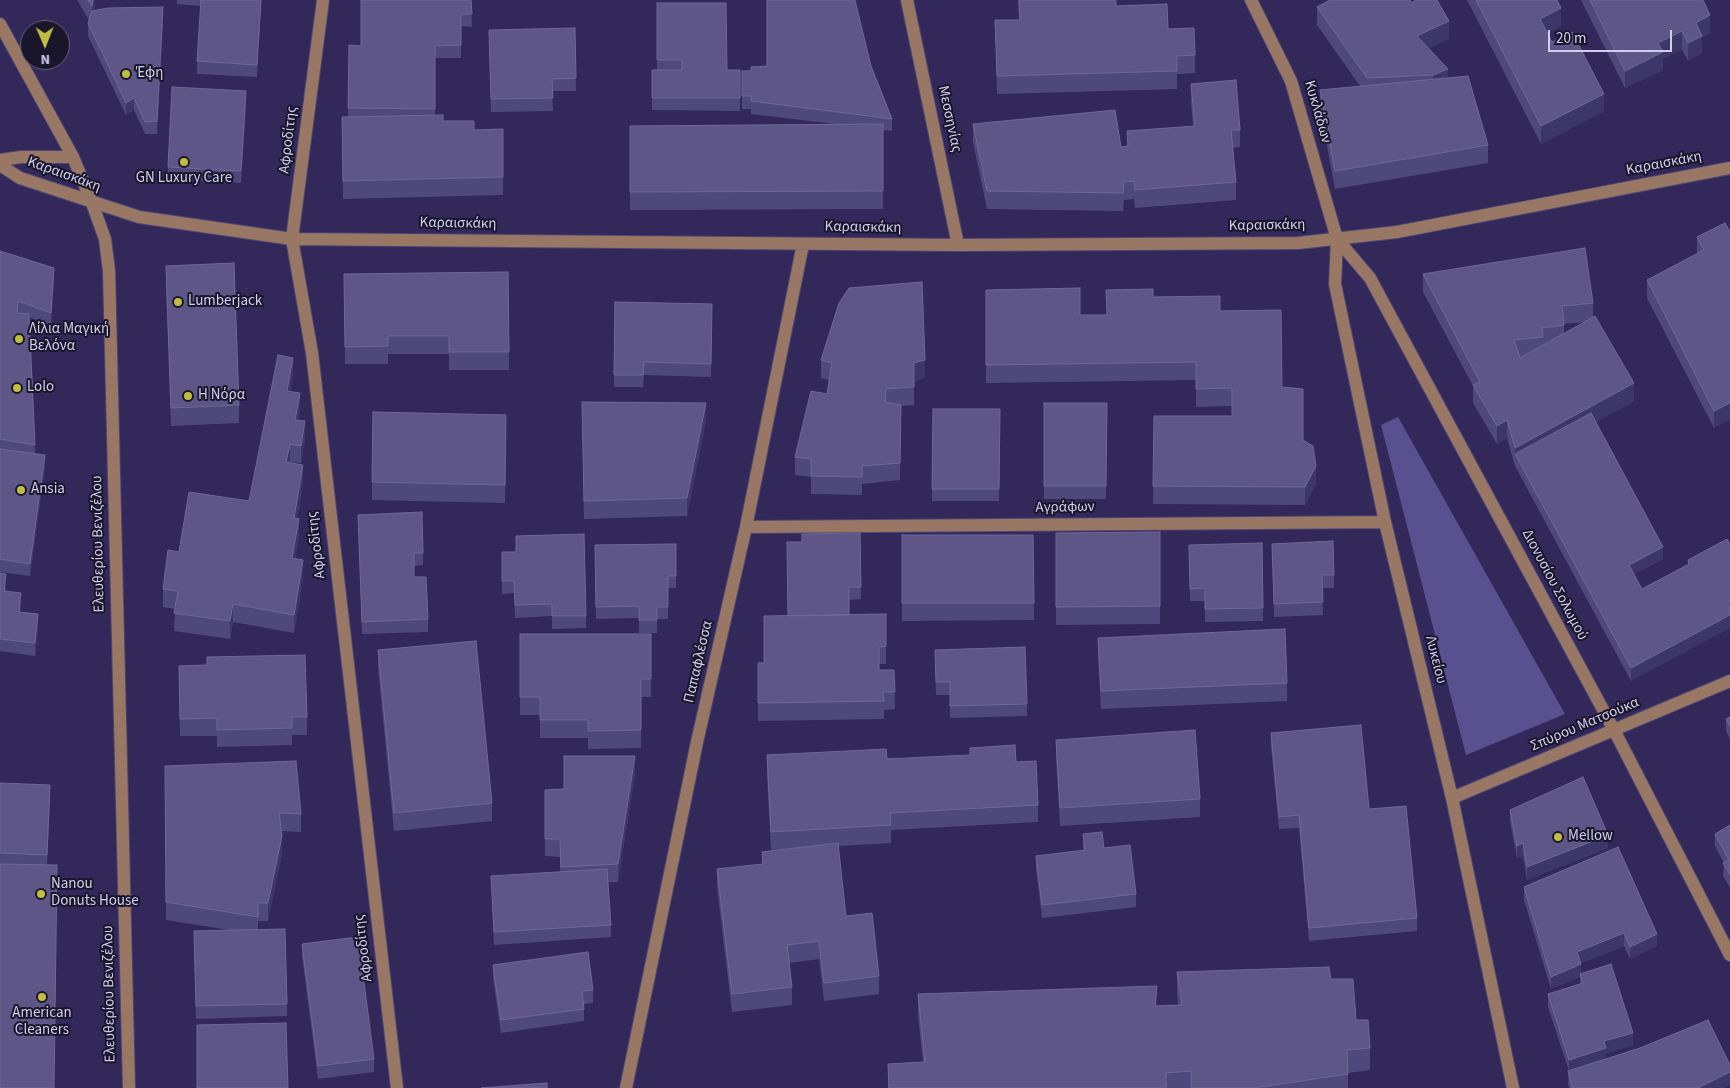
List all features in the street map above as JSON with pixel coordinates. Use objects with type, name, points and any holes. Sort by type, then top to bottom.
[{"type":"street","name":"Αφροδίτης","points":[[323,0],[292,239],[312,353],[397,1088]]},
{"type":"street","name":"Μεσσηνίας","points":[[907,0],[958,245]]},
{"type":"street","name":"Κυκλάδων","points":[[1251,0],[1291,81],[1337,239]]},
{"type":"street","name":"Ελευθερίου Βενιζέλου","points":[[0,24],[73,157],[92,203],[104,239],[109,271],[129,1088]]},
{"type":"street","name":"Καραισκάκη","points":[[0,160],[21,157],[73,157]]},
{"type":"street","name":"Καραισκάκη","points":[[0,165],[20,178],[140,218],[292,239],[958,245],[1298,243],[1397,232],[1730,168]]},
{"type":"street","name":"Λυκείου","points":[[1337,239],[1335,284],[1385,522],[1452,798],[1513,1088]]},
{"type":"street","name":"Διονυσίου Σολωμού","points":[[1337,239],[1370,278],[1614,730],[1730,956]]},
{"type":"street","name":"Παπαφλέσσα","points":[[626,1088],[697,742],[746,527],[804,244]]},
{"type":"street","name":"Αγράφων","points":[[746,527],[1385,522]]},
{"type":"street","name":"Σπύρου Ματσούκα","points":[[1452,798],[1730,681]]},
{"type":"shaded area","points":[[1398,417],[1565,714],[1466,755],[1381,425]]},
{"type":"building","points":[[201,0],[261,0],[257,65],[197,61]]},
{"type":"building","points":[[361,0],[471,0],[472,14],[461,14],[461,45],[435,46],[435,109],[348,108],[349,45],[361,46]]},
{"type":"building","points":[[767,0],[855,0],[871,66],[892,119],[751,101],[751,96],[742,96],[742,71],[751,71],[751,67],[767,66]]},
{"type":"building","points":[[1019,0],[1116,0],[1116,6],[1167,4],[1168,29],[1194,28],[1195,55],[1177,56],[1177,71],[997,76],[995,20],[1020,20]]},
{"type":"building","points":[[1330,0],[1410,0],[1411,3],[1416,0],[1437,0],[1449,21],[1417,36],[1448,69],[1433,75],[1367,78],[1317,7]]},
{"type":"building","points":[[1476,0],[1557,0],[1561,8],[1540,19],[1552,42],[1572,32],[1604,94],[1541,126]]},
{"type":"building","points":[[1590,0],[1703,0],[1710,15],[1696,23],[1702,36],[1688,43],[1682,31],[1658,43],[1663,52],[1625,71]]},
{"type":"building","points":[[657,3],[726,3],[727,70],[740,70],[740,98],[652,98],[652,70],[682,70],[682,60],[657,60]]},
{"type":"building","points":[[163,7],[157,121],[145,122],[134,98],[126,103],[88,23],[92,11],[108,8]]},
{"type":"building","points":[[575,28],[576,78],[552,79],[553,98],[491,99],[489,30]]},
{"type":"building","points":[[1468,76],[1488,145],[1335,171],[1320,90]]},
{"type":"building","points":[[1236,80],[1240,130],[1231,130],[1236,182],[1135,190],[1134,181],[1124,182],[1123,193],[987,191],[973,124],[1115,110],[1121,147],[1128,146],[1127,131],[1195,126],[1191,84]]},
{"type":"building","points":[[172,87],[246,91],[241,171],[168,167]]},
{"type":"building","points":[[443,115],[443,121],[474,121],[474,130],[503,129],[503,177],[343,181],[342,117]]},
{"type":"building","points":[[883,124],[883,191],[630,192],[630,126]]},
{"type":"building","points":[[1725,223],[1730,232],[1730,403],[1714,411],[1647,280],[1704,250],[1697,237]]},
{"type":"building","points":[[1585,248],[1593,303],[1562,306],[1564,325],[1542,328],[1543,337],[1514,340],[1520,358],[1595,316],[1634,383],[1515,448],[1507,420],[1497,426],[1473,385],[1480,382],[1423,274]]},
{"type":"building","points":[[0,251],[54,268],[51,313],[18,301],[17,313],[29,314],[35,445],[0,439]]},
{"type":"building","points":[[234,263],[239,405],[171,408],[166,266]]},
{"type":"building","points":[[508,272],[509,352],[449,352],[449,336],[388,336],[388,346],[345,347],[344,274]]},
{"type":"building","points":[[922,282],[925,360],[914,363],[914,387],[886,389],[885,402],[901,405],[900,463],[862,466],[862,477],[811,476],[811,459],[795,457],[811,391],[827,394],[832,363],[821,360],[839,303],[849,288]]},
{"type":"building","points":[[1080,288],[1080,315],[1107,315],[1106,290],[1153,289],[1153,297],[1220,296],[1220,311],[1281,310],[1282,387],[1303,389],[1303,440],[1313,446],[1316,466],[1305,487],[1153,486],[1154,416],[1232,416],[1232,388],[1196,389],[1196,362],[986,365],[986,290]]},
{"type":"building","points":[[615,302],[712,304],[711,364],[644,362],[643,375],[614,375]]},
{"type":"building","points":[[278,355],[293,358],[287,391],[300,393],[295,420],[305,421],[301,446],[290,444],[286,462],[303,465],[294,518],[299,519],[292,558],[303,560],[294,615],[233,604],[230,621],[174,613],[178,591],[163,589],[168,550],[179,552],[189,492],[249,501]]},
{"type":"building","points":[[582,402],[706,403],[687,498],[584,501]]},
{"type":"building","points":[[1044,403],[1107,403],[1106,486],[1044,486]]},
{"type":"building","points":[[933,409],[1000,409],[999,489],[932,489]]},
{"type":"building","points":[[373,412],[506,415],[505,485],[372,482]]},
{"type":"building","points":[[1591,413],[1663,547],[1629,565],[1642,589],[1689,564],[1688,560],[1727,539],[1730,544],[1730,602],[1728,603],[1730,615],[1631,668],[1515,454]]},
{"type":"building","points":[[0,449],[45,455],[30,564],[0,559]]},
{"type":"building","points":[[422,512],[423,553],[414,553],[414,577],[426,577],[428,619],[362,622],[358,515]]},
{"type":"building","points":[[1160,532],[1160,606],[1056,607],[1056,533]]},
{"type":"building","points":[[860,533],[861,587],[849,587],[849,615],[788,616],[787,542],[802,542],[802,534]]},
{"type":"building","points":[[584,534],[586,616],[552,616],[552,604],[515,605],[514,581],[502,581],[502,552],[516,552],[516,536]]},
{"type":"building","points":[[902,535],[1033,535],[1034,603],[902,603]]},
{"type":"building","points":[[1333,541],[1334,575],[1322,575],[1323,602],[1274,604],[1272,544]]},
{"type":"building","points":[[1262,543],[1263,608],[1205,609],[1205,588],[1190,589],[1189,545]]},
{"type":"building","points":[[676,544],[676,576],[668,576],[668,607],[657,607],[657,620],[639,620],[639,606],[596,607],[595,545]]},
{"type":"building","points":[[0,573],[6,574],[4,591],[21,593],[19,612],[38,614],[35,643],[0,639]]},
{"type":"building","points":[[886,614],[886,646],[879,647],[879,670],[894,670],[895,692],[883,692],[884,701],[758,703],[758,663],[764,663],[764,616]]},
{"type":"building","points":[[1285,629],[1287,683],[1101,691],[1098,638]]},
{"type":"building","points":[[520,634],[651,634],[651,679],[641,679],[641,730],[588,731],[588,720],[540,720],[540,697],[520,697]]},
{"type":"building","points":[[476,641],[492,803],[394,813],[378,650]]},
{"type":"building","points":[[1025,647],[1027,704],[950,706],[950,682],[936,682],[935,650]]},
{"type":"building","points":[[305,655],[307,717],[292,717],[292,728],[217,730],[217,718],[180,719],[179,666],[207,665],[207,657]]},
{"type":"building","points":[[1730,717],[1730,727],[1726,719]]},
{"type":"building","points":[[1361,725],[1369,809],[1406,806],[1417,918],[1309,928],[1299,815],[1279,817],[1271,733]]},
{"type":"building","points":[[1195,730],[1200,799],[1060,808],[1056,740]]},
{"type":"building","points":[[1015,745],[1016,762],[1036,761],[1038,805],[890,813],[891,825],[771,832],[767,755],[886,749],[887,759],[970,755],[970,748]]},
{"type":"building","points":[[564,756],[635,756],[618,864],[561,867],[560,839],[545,839],[545,790],[564,789]]},
{"type":"building","points":[[296,761],[301,814],[279,813],[282,836],[268,903],[258,903],[258,917],[166,902],[165,766]]},
{"type":"building","points":[[1583,777],[1608,835],[1527,867],[1523,843],[1517,846],[1510,810]]},
{"type":"building","points":[[0,783],[50,785],[47,855],[0,853]]},
{"type":"building","points":[[1730,825],[1730,875],[1723,863],[1729,860],[1715,834]]},
{"type":"building","points":[[1102,832],[1104,848],[1130,845],[1136,894],[1042,905],[1036,856],[1085,850],[1083,834]]},
{"type":"building","points":[[838,843],[846,916],[872,913],[879,976],[824,983],[819,941],[787,945],[792,987],[732,994],[717,869],[763,864],[762,852]]},
{"type":"building","points":[[1618,847],[1657,934],[1630,947],[1624,933],[1577,952],[1581,964],[1551,977],[1524,887]]},
{"type":"building","points":[[0,864],[57,865],[54,1088],[0,1088]]},
{"type":"building","points":[[607,869],[611,925],[494,932],[491,876]]},
{"type":"building","points":[[285,929],[287,1004],[196,1006],[194,931]]},
{"type":"building","points":[[358,937],[374,1059],[318,1066],[302,944]]},
{"type":"building","points":[[588,952],[593,990],[582,991],[584,1009],[501,1020],[493,965]]},
{"type":"building","points":[[1611,964],[1633,1033],[1604,1041],[1606,1048],[1569,1060],[1548,994],[1583,983],[1580,974]]},
{"type":"building","points":[[1329,967],[1331,979],[1353,979],[1356,1020],[1368,1020],[1370,1048],[1347,1050],[1348,1074],[1254,1088],[1191,1088],[1191,1071],[1166,1073],[1166,1088],[889,1088],[888,1064],[925,1062],[918,994],[1157,986],[1155,1006],[1182,1005],[1177,972]]},
{"type":"building","points":[[1708,1020],[1730,1065],[1730,1072],[1698,1088],[1572,1088],[1568,1071],[1640,1048]]},
{"type":"building","points":[[286,1023],[288,1088],[197,1088],[197,1025]]},
{"type":"building","points":[[547,1083],[547,1088],[481,1088]]},
{"type":"place","name":"Έφη","points":[[126,74]]},
{"type":"place","name":"GN Luxury Care","points":[[184,162]]},
{"type":"place","name":"Lumberjack","points":[[178,302]]},
{"type":"place","name":"Λίλια Μαγική Βελόνα","points":[[19,339]]},
{"type":"place","name":"Lolo","points":[[17,388]]},
{"type":"place","name":"Η Νόρα","points":[[188,396]]},
{"type":"place","name":"Ansia","points":[[21,490]]},
{"type":"place","name":"Mellow","points":[[1558,837]]},
{"type":"place","name":"Nanou Donuts House","points":[[41,894]]},
{"type":"place","name":"American Cleaners","points":[[42,997]]}]
